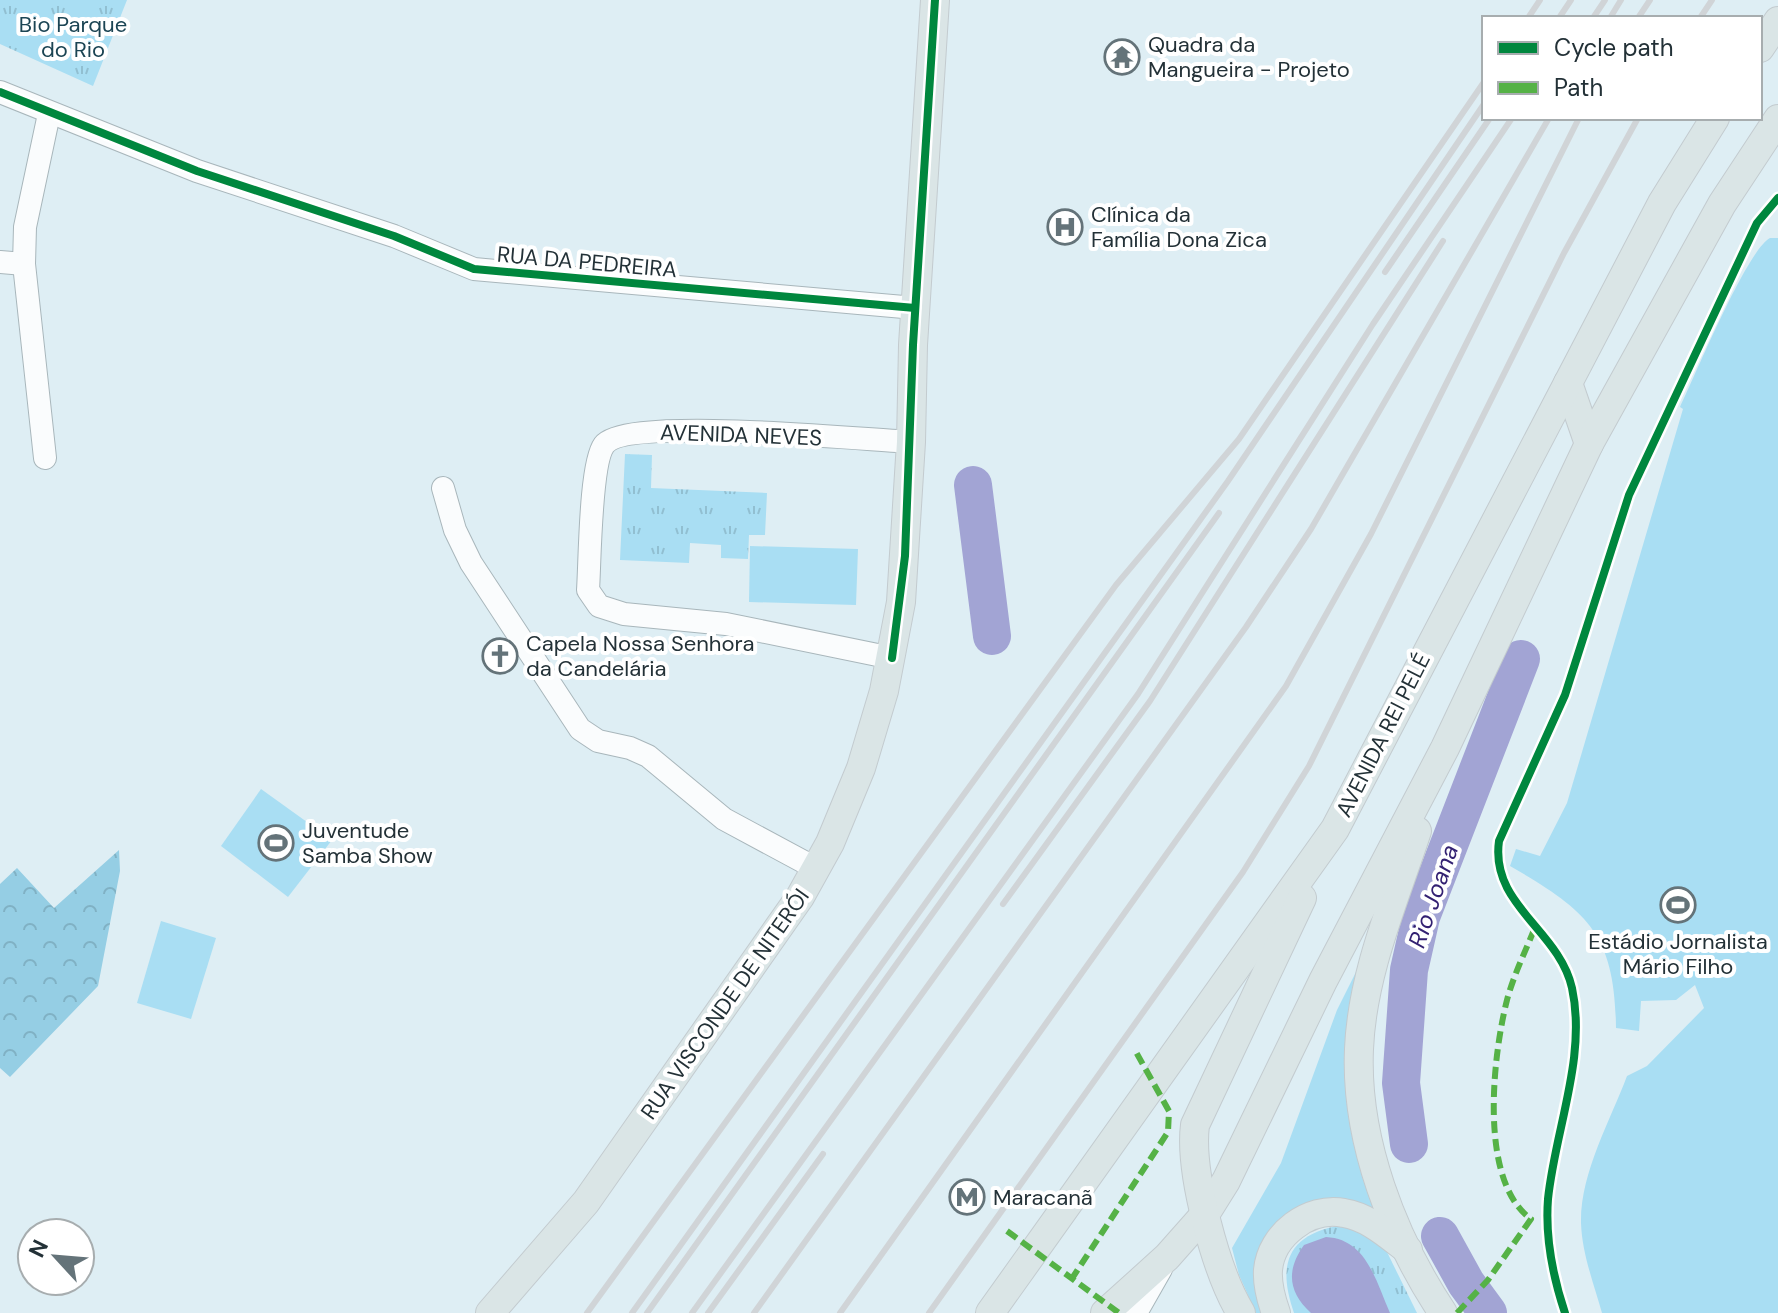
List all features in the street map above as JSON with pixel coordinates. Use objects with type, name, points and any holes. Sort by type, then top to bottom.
[{"type":"main road","name":"RUA VISCONDE DE NITERÓI","points":[[490,1313],[586,1202],[817,869],[861,768],[892,658],[904,571],[915,308],[935,0]]},
{"type":"main road","points":[[1762,45],[1778,21]]},
{"type":"main road","points":[[1105,1313],[1167,1257],[1206,1213],[1226,1181],[1323,981],[1445,748],[1589,444],[1722,204],[1778,119]]},
{"type":"main road","name":"AVENIDA REI PELÉ","points":[[990,1313],[1335,829],[1662,203],[1714,120]]},
{"type":"main road","points":[[1568,383],[1589,444]]},
{"type":"main road","points":[[1443,1313],[1421,1280],[1375,1170],[1363,1106],[1359,1049],[1366,995],[1380,942],[1445,748]]},
{"type":"main road","points":[[1241,1313],[1206,1213],[1194,1163],[1195,1125],[1335,829]]},
{"type":"main road","points":[[1276,1313],[1269,1289],[1268,1268],[1275,1248],[1287,1232],[1305,1219],[1321,1212],[1344,1213],[1378,1227],[1409,1251]]},
{"type":"street","name":"RUA DA PEDREIRA","points":[[0,92],[197,171],[394,236],[474,269],[915,308]]},
{"type":"street","points":[[45,458],[24,264],[25,227],[49,114]]},
{"type":"street","points":[[0,262],[24,264]]},
{"type":"street","name":"AVENIDA NEVES","points":[[892,658],[726,624],[624,614],[599,606],[588,590],[596,474],[602,447],[615,436],[641,433],[721,431],[911,442]]},
{"type":"street","points":[[443,488],[455,530],[471,563],[580,729],[598,741],[630,748],[648,756],[724,819],[817,869]]},
{"type":"street","points":[[1136,1313],[1167,1257]]},
{"type":"green space","name":"Bio Parque do Rio","points":[[0,0],[127,0],[93,86],[0,44]]},
{"type":"green space","points":[[1770,238],[1778,238],[1778,1313],[1602,1313],[1589,1269],[1581,1223],[1585,1186],[1591,1167],[1627,1076],[1647,1066],[1704,1008],[1695,985],[1676,1000],[1641,1001],[1639,1031],[1616,1028],[1610,969],[1603,947],[1592,929],[1578,912],[1559,897],[1510,866],[1516,849],[1540,856],[1567,803],[1683,409],[1680,407],[1735,289],[1760,247]]},
{"type":"green space","points":[[625,454],[652,455],[651,488],[767,493],[765,535],[749,535],[748,559],[721,558],[721,545],[690,543],[689,563],[620,560]]},
{"type":"green space","points":[[750,546],[858,549],[856,605],[749,602]]},
{"type":"green space","name":"Juventude Samba Show","points":[[261,789],[332,840],[288,897],[221,846]]},
{"type":"green space","points":[[119,850],[120,871],[98,986],[10,1077],[0,1068],[0,884],[17,868],[54,908]]},
{"type":"green space","points":[[161,921],[216,938],[191,1019],[137,1003]]},
{"type":"green space","points":[[1359,966],[1346,1046],[1346,1098],[1357,1157],[1376,1214],[1304,1209],[1263,1313],[1256,1313],[1239,1275],[1232,1248],[1281,1163],[1337,1010]]},
{"type":"green space","points":[[1341,1225],[1376,1238],[1387,1252],[1417,1313],[1294,1313],[1287,1280],[1291,1254],[1308,1236]]},
{"type":"shaded area","points":[[1326,1237],[1351,1245],[1361,1254],[1390,1313],[1311,1313],[1303,1305],[1292,1280],[1294,1263],[1304,1245]]},
{"type":"waterway","points":[[973,485],[992,636]]},
{"type":"waterway","name":"Rio Joana","points":[[1409,1144],[1401,1083],[1409,970],[1421,917],[1521,659]]},
{"type":"waterway","name":"Rio Joana","points":[[1440,1236],[1466,1283],[1488,1313]]},
{"type":"railway","points":[[1529,16],[1540,0]]},
{"type":"railway","points":[[1560,16],[1571,0]]},
{"type":"railway","points":[[1594,16],[1605,0]]},
{"type":"railway","points":[[1611,16],[1621,0]]},
{"type":"railway","points":[[1639,16],[1650,0]]},
{"type":"railway","points":[[1701,16],[1712,0]]},
{"type":"railway","points":[[587,1313],[1116,585],[1239,439],[1482,85]]},
{"type":"railway","points":[[632,1313],[1228,481],[1482,107]]},
{"type":"railway","points":[[1385,272],[1489,120]]},
{"type":"railway","points":[[692,1313],[1138,694],[1373,324],[1511,120]]},
{"type":"railway","points":[[754,1313],[1246,627],[1311,529],[1548,120]]},
{"type":"railway","points":[[840,1313],[1286,686],[1371,534],[1578,120]]},
{"type":"railway","points":[[929,1313],[1243,872],[1309,766],[1564,253],[1637,120]]},
{"type":"railway","points":[[1003,904],[1150,701],[1443,241]]},
{"type":"railway","points":[[647,1313],[1219,513]]},
{"type":"railway","points":[[708,1313],[823,1154]]},
{"type":"marked path","points":[[1457,1313],[1488,1280],[1531,1219],[1514,1201],[1503,1176],[1496,1148],[1494,1083],[1507,1000],[1536,925]]},
{"type":"marked path","points":[[1071,1280],[1168,1132],[1169,1111],[1136,1052]]},
{"type":"marked path","points":[[1007,1231],[1119,1313]]},
{"type":"cycle path","points":[[892,658],[905,556],[913,345],[935,0]]},
{"type":"cycle path","points":[[0,92],[197,171],[394,236],[474,269],[915,308]]},
{"type":"cycle path","points":[[1565,1313],[1551,1257],[1547,1214],[1573,1067],[1576,1014],[1565,968],[1505,883],[1499,863],[1499,841],[1565,695],[1629,495],[1757,223],[1778,198]]},
{"type":"place","name":"Quadra da Mangueira - Projeto","points":[[1122,57]]},
{"type":"place","name":"Clínica da Família Dona Zica","points":[[1065,227]]},
{"type":"place","name":"Capela Nossa Senhora da Candelária","points":[[500,656]]},
{"type":"place","name":"Juventude Samba Show","points":[[276,843]]},
{"type":"place","name":"Estádio Jornalista Mário Filho","points":[[1678,905]]},
{"type":"place","name":"Maracanã","points":[[967,1197]]}]
